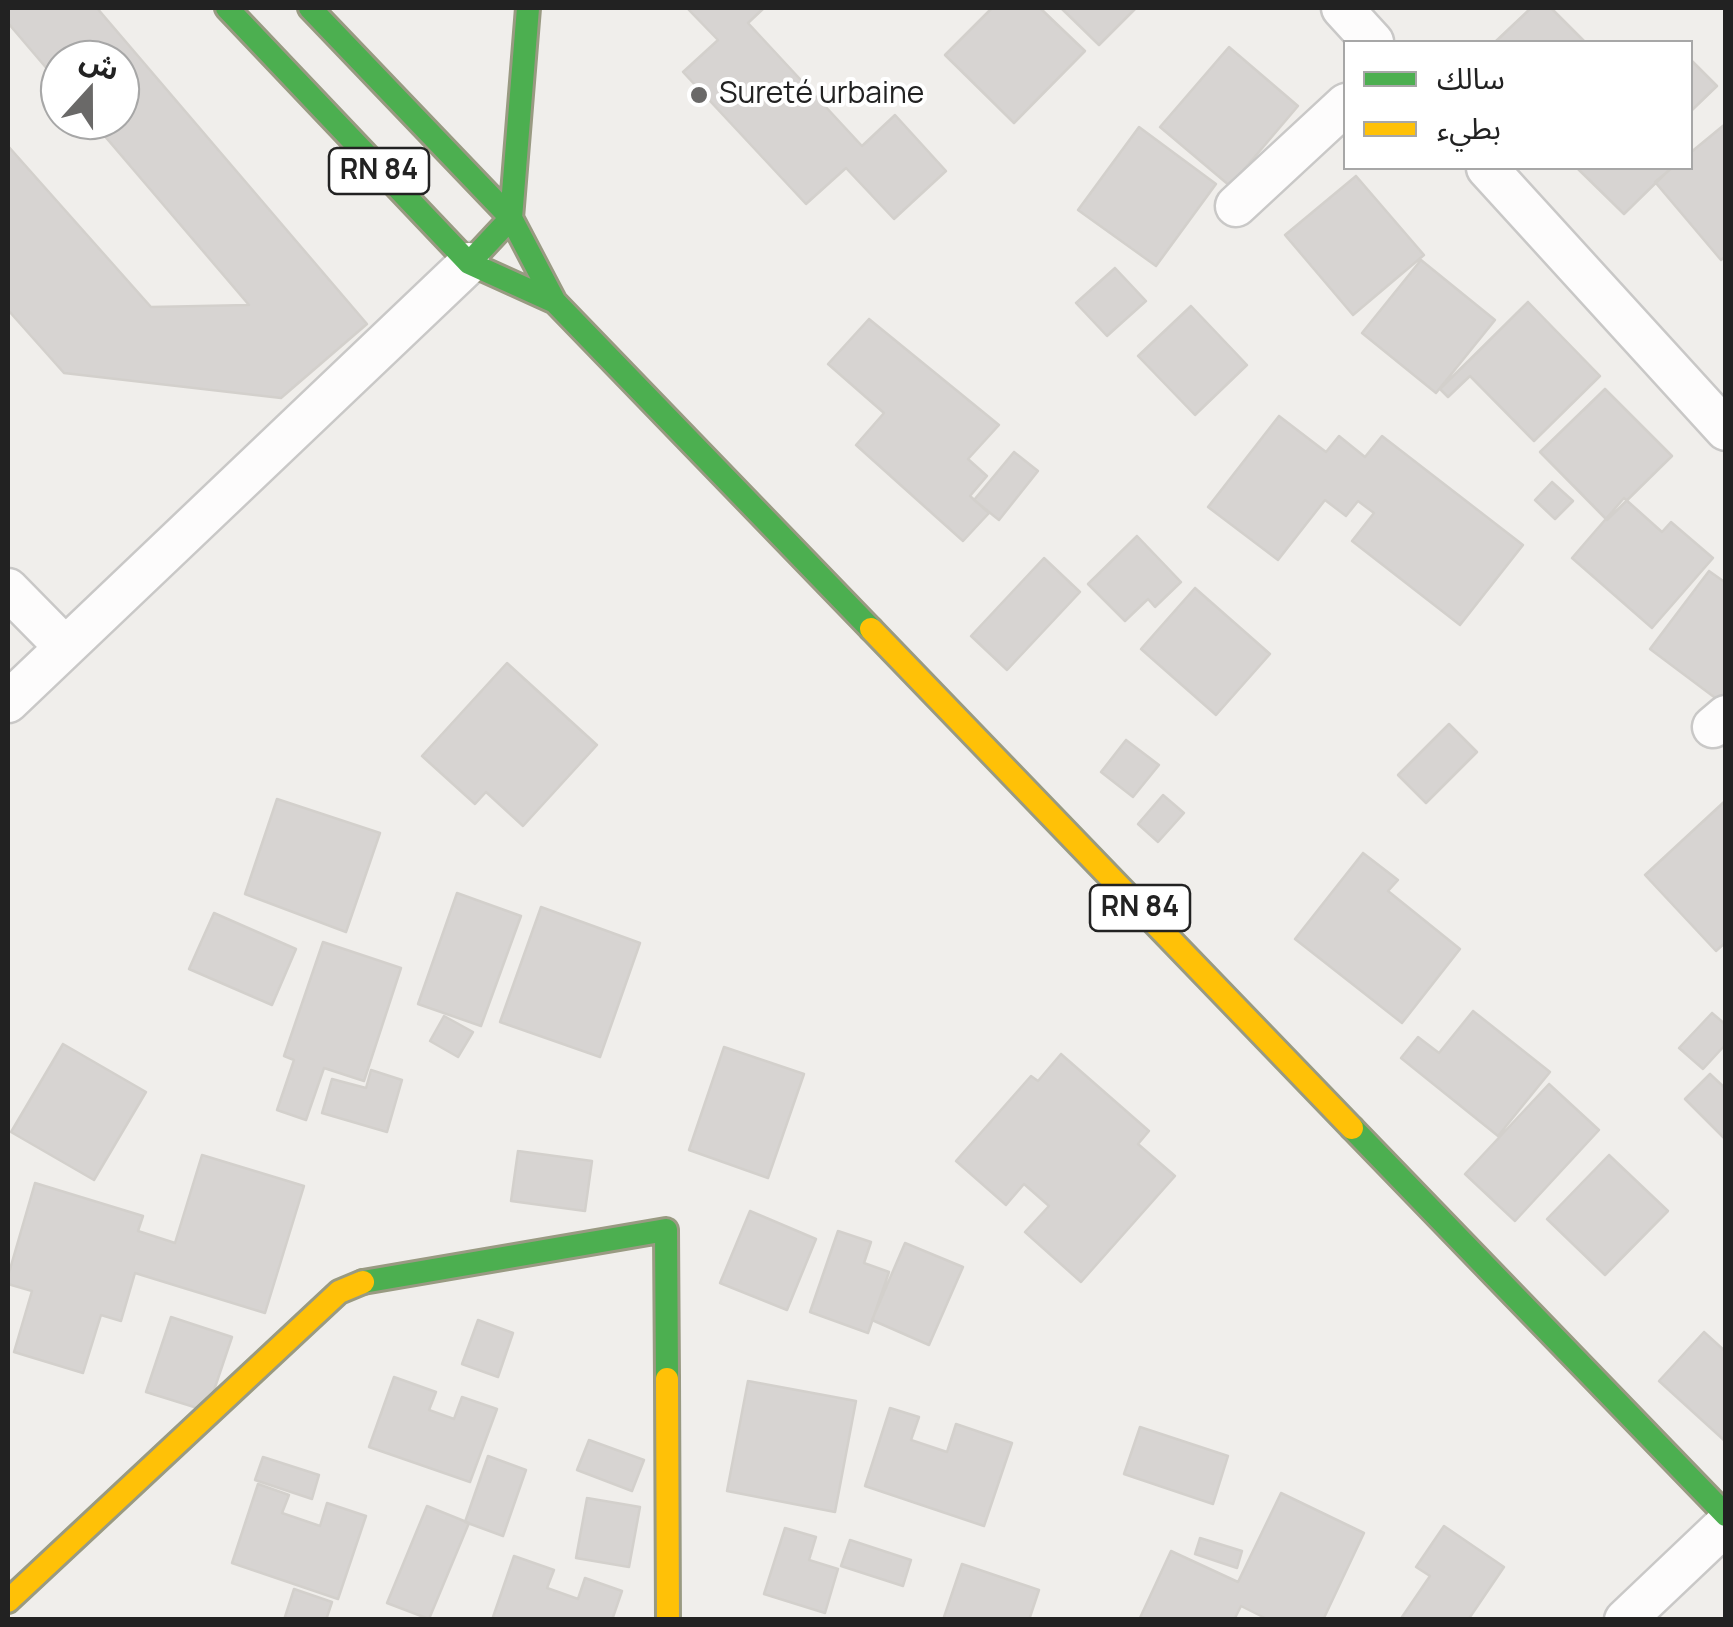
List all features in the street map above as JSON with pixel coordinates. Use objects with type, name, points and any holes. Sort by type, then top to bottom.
[{"type":"main road","name":"RN 84","points":[[227,8],[469,264],[555,302]]},
{"type":"main road","name":"RN 84","points":[[310,8],[512,218],[555,302],[1726,1515]]},
{"type":"main road","points":[[469,264],[512,218],[528,8]]},
{"type":"main road","points":[[8,1601],[339,1292],[370,1279],[666,1230],[668,1620]]},
{"type":"street","points":[[1342,8],[1371,40]]},
{"type":"street","points":[[1236,206],[1343,107]]},
{"type":"street","points":[[1489,170],[1726,430]]},
{"type":"street","points":[[8,702],[469,264]]},
{"type":"street","points":[[8,589],[65,647]]},
{"type":"street","points":[[1624,1620],[1726,1524]]},
{"type":"building","points":[[8,8],[97,8],[124,40],[40,40],[40,61],[8,23]]},
{"type":"building","points":[[687,8],[764,8],[748,23],[862,146],[895,115],[946,171],[894,219],[846,168],[806,204],[683,72],[718,40]]},
{"type":"building","points":[[992,8],[1040,8],[1085,51],[1014,123],[945,55]]},
{"type":"building","points":[[1061,8],[1136,8],[1099,45]]},
{"type":"building","points":[[1531,8],[1551,8],[1583,40],[1497,40]]},
{"type":"building","points":[[1229,47],[1298,106],[1230,186],[1160,127]]},
{"type":"building","points":[[140,58],[367,324],[281,398],[64,373],[8,310],[8,146],[151,307],[249,305],[108,140],[140,140]]},
{"type":"building","points":[[1693,62],[1717,86],[1693,109]]},
{"type":"building","points":[[1724,125],[1726,256],[1721,260],[1655,182],[1670,170],[1693,170],[1693,151]]},
{"type":"building","points":[[1139,127],[1216,184],[1156,266],[1078,210]]},
{"type":"building","points":[[1579,170],[1669,170],[1624,214]]},
{"type":"building","points":[[1356,176],[1424,255],[1353,315],[1285,235]]},
{"type":"building","points":[[1421,260],[1495,320],[1436,393],[1362,333]]},
{"type":"building","points":[[1115,268],[1146,301],[1107,336],[1076,303]]},
{"type":"building","points":[[1528,302],[1600,376],[1534,441],[1470,376],[1448,397],[1440,389]]},
{"type":"building","points":[[1191,306],[1247,365],[1195,415],[1138,356]]},
{"type":"building","points":[[869,319],[999,425],[968,459],[987,476],[970,496],[989,513],[963,541],[856,445],[884,413],[828,364]]},
{"type":"building","points":[[1605,389],[1672,456],[1607,520],[1540,452]]},
{"type":"building","points":[[1279,416],[1326,452],[1339,436],[1365,457],[1382,436],[1523,545],[1460,625],[1352,541],[1374,513],[1358,501],[1346,516],[1325,500],[1278,560],[1208,507]]},
{"type":"building","points":[[1014,452],[1038,471],[999,520],[974,500]]},
{"type":"building","points":[[1552,482],[1573,501],[1555,519],[1535,500]]},
{"type":"building","points":[[1624,498],[1662,532],[1671,522],[1713,558],[1652,628],[1572,558]]},
{"type":"building","points":[[1137,536],[1181,582],[1155,607],[1148,599],[1125,621],[1088,584]]},
{"type":"building","points":[[1044,558],[1080,592],[1007,670],[971,636]]},
{"type":"building","points":[[1709,571],[1726,583],[1726,706],[1650,649]]},
{"type":"building","points":[[1195,588],[1270,654],[1216,715],[1141,649]]},
{"type":"building","points":[[507,663],[597,745],[523,826],[486,792],[475,804],[422,756]]},
{"type":"building","points":[[1449,724],[1477,752],[1426,803],[1398,775]]},
{"type":"building","points":[[1126,740],[1159,765],[1133,797],[1101,772]]},
{"type":"building","points":[[1163,795],[1184,813],[1158,842],[1138,824]]},
{"type":"building","points":[[277,799],[380,833],[346,932],[245,894]]},
{"type":"building","points":[[1725,801],[1726,942],[1716,951],[1645,875]]},
{"type":"building","points":[[1363,853],[1398,880],[1388,891],[1460,949],[1402,1023],[1295,939]]},
{"type":"building","points":[[457,893],[521,916],[481,1026],[418,1004]]},
{"type":"building","points":[[541,907],[640,943],[600,1057],[500,1022]]},
{"type":"building","points":[[214,913],[296,949],[272,1005],[189,969]]},
{"type":"building","points":[[323,942],[401,968],[364,1081],[324,1068],[306,1120],[277,1110],[294,1060],[284,1056]]},
{"type":"building","points":[[1473,1011],[1550,1072],[1498,1136],[1401,1058],[1418,1037],[1439,1053]]},
{"type":"building","points":[[1712,1013],[1726,1025],[1726,1044],[1703,1069],[1679,1048]]},
{"type":"building","points":[[444,1016],[473,1032],[458,1057],[430,1041]]},
{"type":"building","points":[[63,1044],[146,1092],[94,1180],[11,1132]]},
{"type":"building","points":[[724,1047],[804,1074],[768,1178],[689,1150]]},
{"type":"building","points":[[1061,1054],[1149,1131],[1138,1144],[1175,1176],[1081,1282],[1025,1232],[1049,1206],[1024,1184],[1006,1205],[956,1161],[1031,1076],[1038,1081]]},
{"type":"building","points":[[371,1070],[402,1080],[387,1132],[322,1113],[332,1079],[366,1088]]},
{"type":"building","points":[[1710,1074],[1726,1089],[1726,1140],[1685,1099]]},
{"type":"building","points":[[1549,1084],[1599,1130],[1515,1221],[1465,1174]]},
{"type":"building","points":[[518,1151],[592,1161],[585,1211],[511,1201]]},
{"type":"building","points":[[202,1155],[304,1186],[265,1313],[135,1273],[121,1321],[101,1315],[83,1373],[14,1352],[32,1291],[8,1284],[8,1276],[35,1183],[143,1216],[138,1231],[175,1243]]},
{"type":"building","points":[[1609,1155],[1668,1211],[1605,1275],[1547,1219]]},
{"type":"building","points":[[750,1211],[816,1239],[787,1310],[720,1283]]},
{"type":"building","points":[[838,1231],[871,1242],[864,1263],[889,1272],[868,1333],[810,1312]]},
{"type":"building","points":[[905,1243],[963,1267],[929,1345],[872,1320]]},
{"type":"building","points":[[171,1317],[232,1337],[207,1411],[146,1392]]},
{"type":"building","points":[[478,1320],[513,1333],[498,1377],[462,1364]]},
{"type":"building","points":[[1704,1332],[1726,1352],[1726,1442],[1659,1381]]},
{"type":"building","points":[[394,1377],[436,1392],[429,1410],[454,1419],[462,1397],[497,1409],[470,1482],[369,1447]]},
{"type":"building","points":[[748,1381],[856,1401],[835,1512],[727,1491]]},
{"type":"building","points":[[890,1408],[919,1417],[911,1440],[947,1452],[956,1424],[1012,1443],[984,1526],[865,1486]]},
{"type":"building","points":[[1140,1427],[1228,1456],[1213,1504],[1124,1474]]},
{"type":"building","points":[[589,1440],[644,1460],[632,1491],[577,1470]]},
{"type":"building","points":[[488,1456],[526,1470],[503,1536],[465,1522]]},
{"type":"building","points":[[263,1457],[319,1475],[312,1499],[255,1480]]},
{"type":"building","points":[[258,1484],[289,1495],[282,1513],[320,1526],[327,1503],[366,1516],[338,1599],[232,1563]]},
{"type":"building","points":[[1281,1493],[1364,1533],[1323,1620],[1269,1620],[1241,1606],[1234,1620],[1139,1620],[1171,1551],[1238,1582]]},
{"type":"building","points":[[587,1498],[640,1507],[629,1567],[576,1558]]},
{"type":"building","points":[[427,1506],[469,1523],[429,1619],[387,1603]]},
{"type":"building","points":[[1444,1526],[1504,1567],[1468,1620],[1400,1620],[1430,1576],[1416,1567]]},
{"type":"building","points":[[785,1528],[816,1537],[809,1560],[838,1569],[825,1613],[764,1594]]},
{"type":"building","points":[[1200,1538],[1242,1551],[1237,1568],[1195,1554]]},
{"type":"building","points":[[850,1540],[911,1560],[903,1586],[841,1566]]},
{"type":"building","points":[[514,1556],[554,1570],[547,1588],[578,1599],[585,1578],[622,1591],[612,1620],[492,1620]]},
{"type":"building","points":[[962,1564],[1039,1590],[1029,1620],[943,1620]]},
{"type":"building","points":[[294,1589],[332,1602],[326,1620],[284,1620]]},
{"type":"traffic: fast","points":[[227,8],[469,263],[555,302]]},
{"type":"traffic: fast","points":[[310,8],[511,218],[555,302],[871,629]]},
{"type":"traffic: fast","points":[[469,263],[511,218],[528,8]]},
{"type":"traffic: fast","points":[[1352,1128],[1726,1515]]},
{"type":"traffic: fast","points":[[363,1282],[666,1230],[667,1379]]},
{"type":"traffic: slow","points":[[871,629],[1352,1128]]},
{"type":"traffic: slow","points":[[8,1601],[339,1292],[363,1282]]},
{"type":"traffic: slow","points":[[667,1379],[668,1620]]},
{"type":"place","name":"Sureté urbaine","points":[[699,95]]}]
